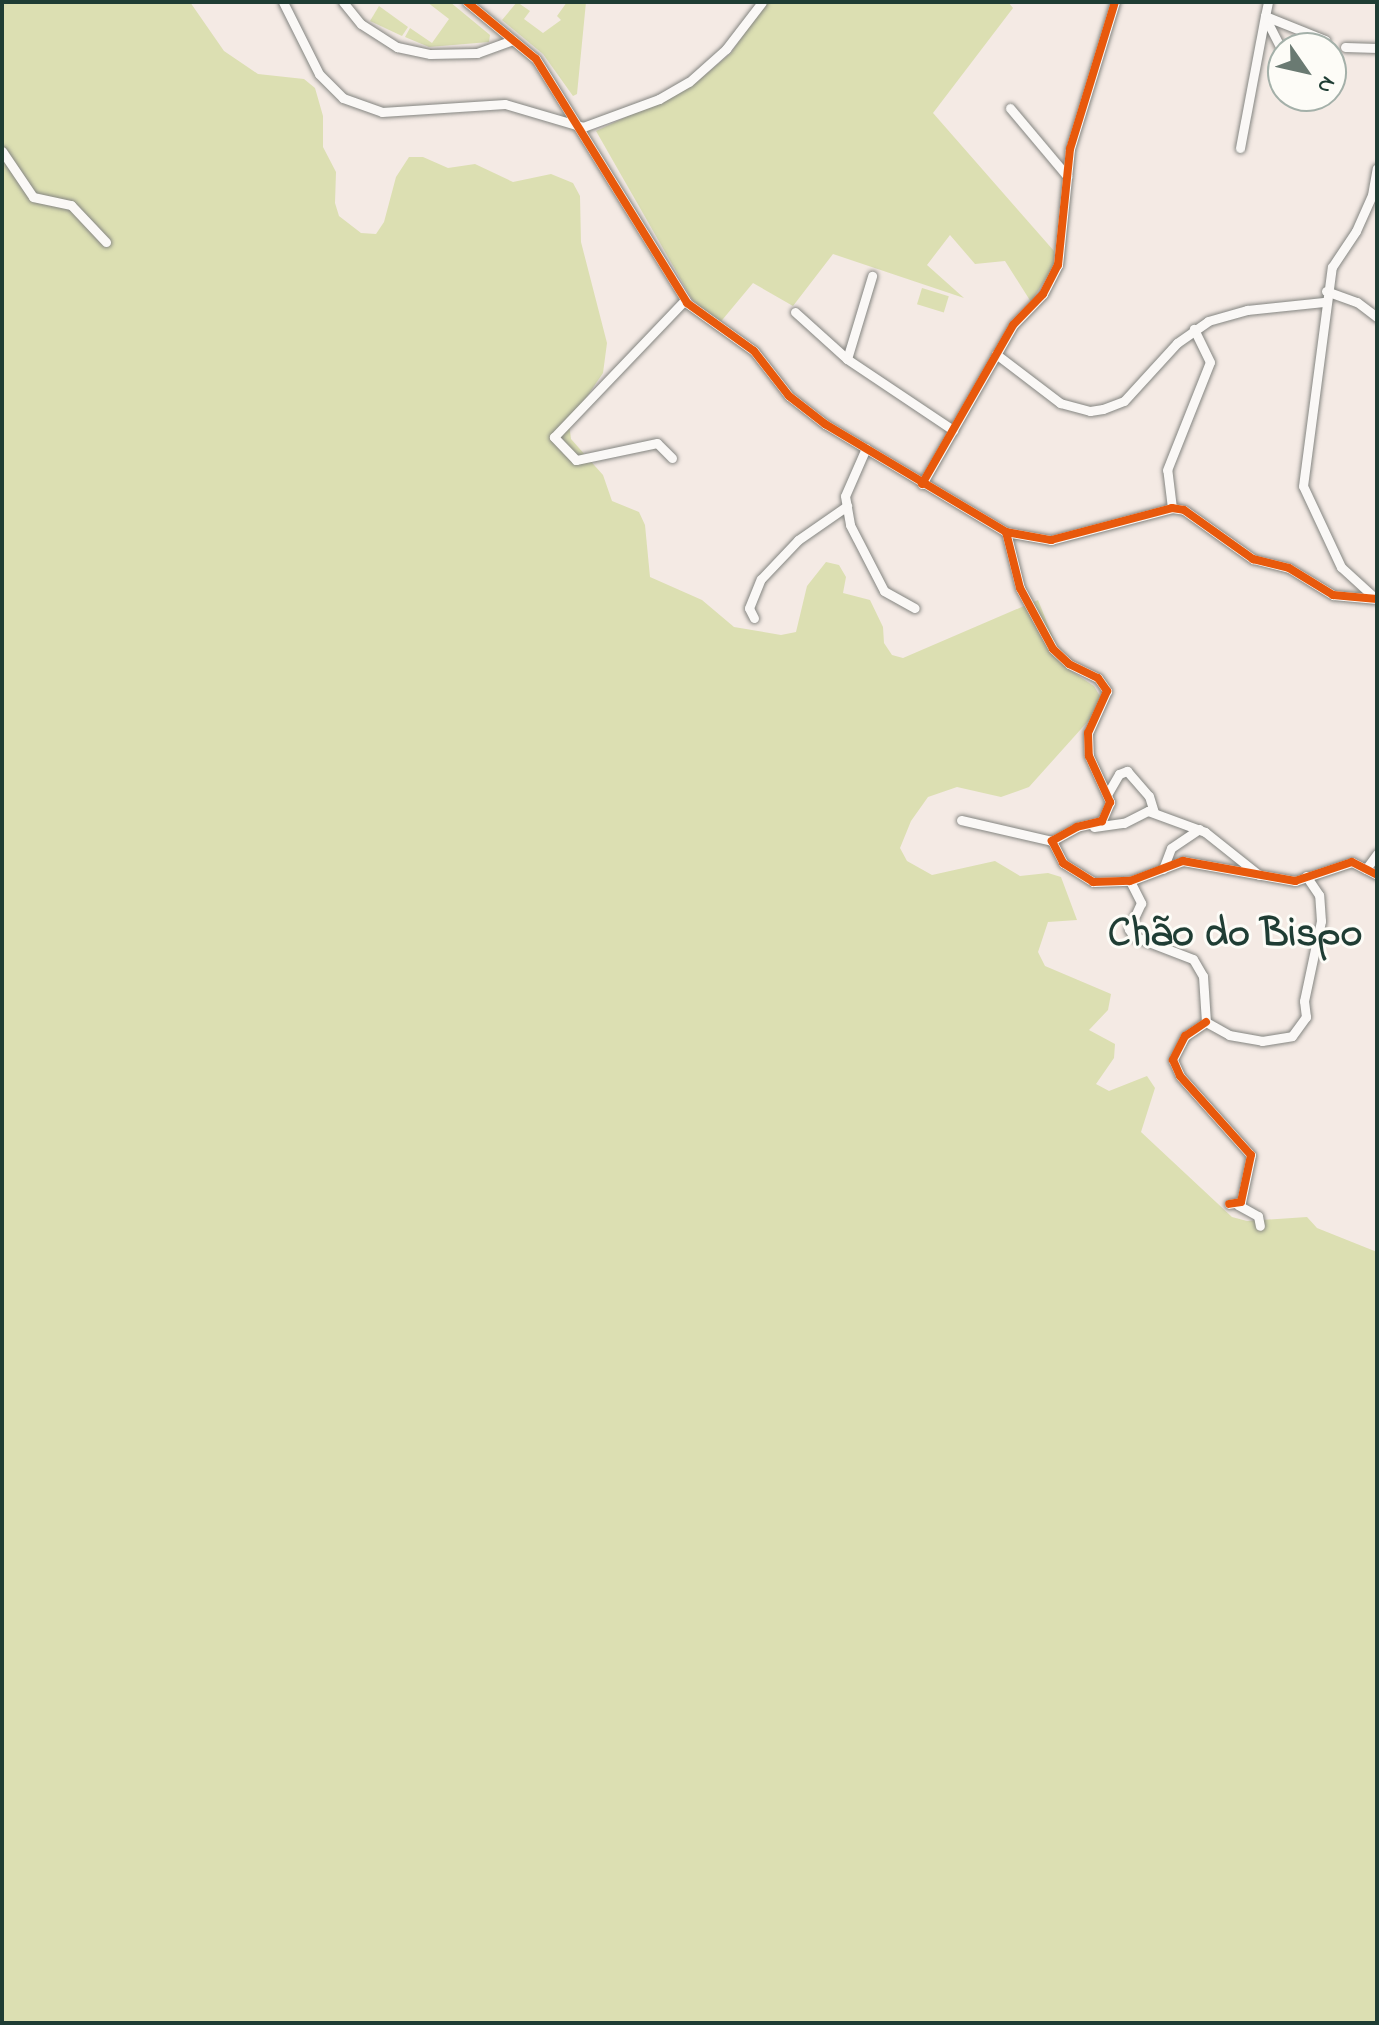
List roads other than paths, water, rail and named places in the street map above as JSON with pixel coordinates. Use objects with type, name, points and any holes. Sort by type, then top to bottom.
[{"type":"street","points":[[283,2],[319,74],[343,98],[382,112],[505,104],[583,127],[659,99],[689,82],[726,49],[762,2]]},
{"type":"street","points":[[343,2],[361,24],[397,47],[430,54],[477,53],[513,40]]},
{"type":"street","points":[[467,2],[536,59],[583,127],[685,300],[754,351],[796,403],[922,484],[1006,532],[1051,540],[1172,508],[1197,517],[1237,551],[1289,568],[1333,595],[1376,598]]},
{"type":"street","points":[[1240,148],[1268,2]]},
{"type":"street","points":[[922,484],[1013,325],[1043,294],[1058,265],[1067,176],[1111,3]]},
{"type":"street","points":[[1265,16],[1305,32]]},
{"type":"street","points":[[1265,16],[1273,32]]},
{"type":"street","points":[[1347,47],[1377,48]]},
{"type":"street","points":[[1010,108],[1067,176]]},
{"type":"street","points":[[2,151],[33,197],[71,205],[106,242]]},
{"type":"street","points":[[1376,598],[1341,567],[1303,486],[1325,297],[1332,267],[1372,195],[1377,168]]},
{"type":"street","points":[[847,359],[872,276]]},
{"type":"street","points":[[996,354],[1060,403],[1090,411],[1124,401],[1194,329],[1223,315],[1325,297],[1357,302],[1377,317]]},
{"type":"street","points":[[672,458],[657,443],[576,460],[554,437],[685,300]]},
{"type":"street","points":[[795,312],[847,359],[953,430]]},
{"type":"street","points":[[1172,508],[1167,470],[1210,362],[1194,329]]},
{"type":"street","points":[[866,448],[845,496],[847,506],[869,569],[894,600],[915,608]]},
{"type":"street","points":[[754,618],[749,608],[761,579],[798,540],[847,506]]},
{"type":"street","points":[[1006,532],[1020,588],[1053,649],[1069,664],[1098,678],[1107,691],[1088,733],[1089,756],[1108,793]]},
{"type":"street","points":[[1090,826],[1107,814],[1108,793],[1119,774],[1127,771],[1149,796],[1154,812]]},
{"type":"street","points":[[961,820],[1052,841],[1077,827],[1113,827],[1144,811],[1154,812],[1199,829],[1259,875]]},
{"type":"street","points":[[1163,869],[1171,848],[1199,829]]},
{"type":"street","points":[[1052,841],[1063,863],[1093,882],[1130,881],[1183,861],[1295,881],[1352,862],[1377,875]]},
{"type":"street","points":[[1366,869],[1377,854]]},
{"type":"street","points":[[1206,1022],[1229,1035],[1262,1041],[1292,1036],[1301,1028],[1321,921],[1319,895],[1306,876]]},
{"type":"street","points":[[1130,881],[1141,903],[1129,929],[1133,936],[1193,959],[1203,976],[1206,1022]]},
{"type":"street","points":[[1206,1022],[1185,1036],[1173,1060],[1180,1076],[1251,1155],[1234,1205],[1258,1216],[1260,1226]]},
{"type":"district","name":"Chão do Bispo","points":[[1235,935]]}]
